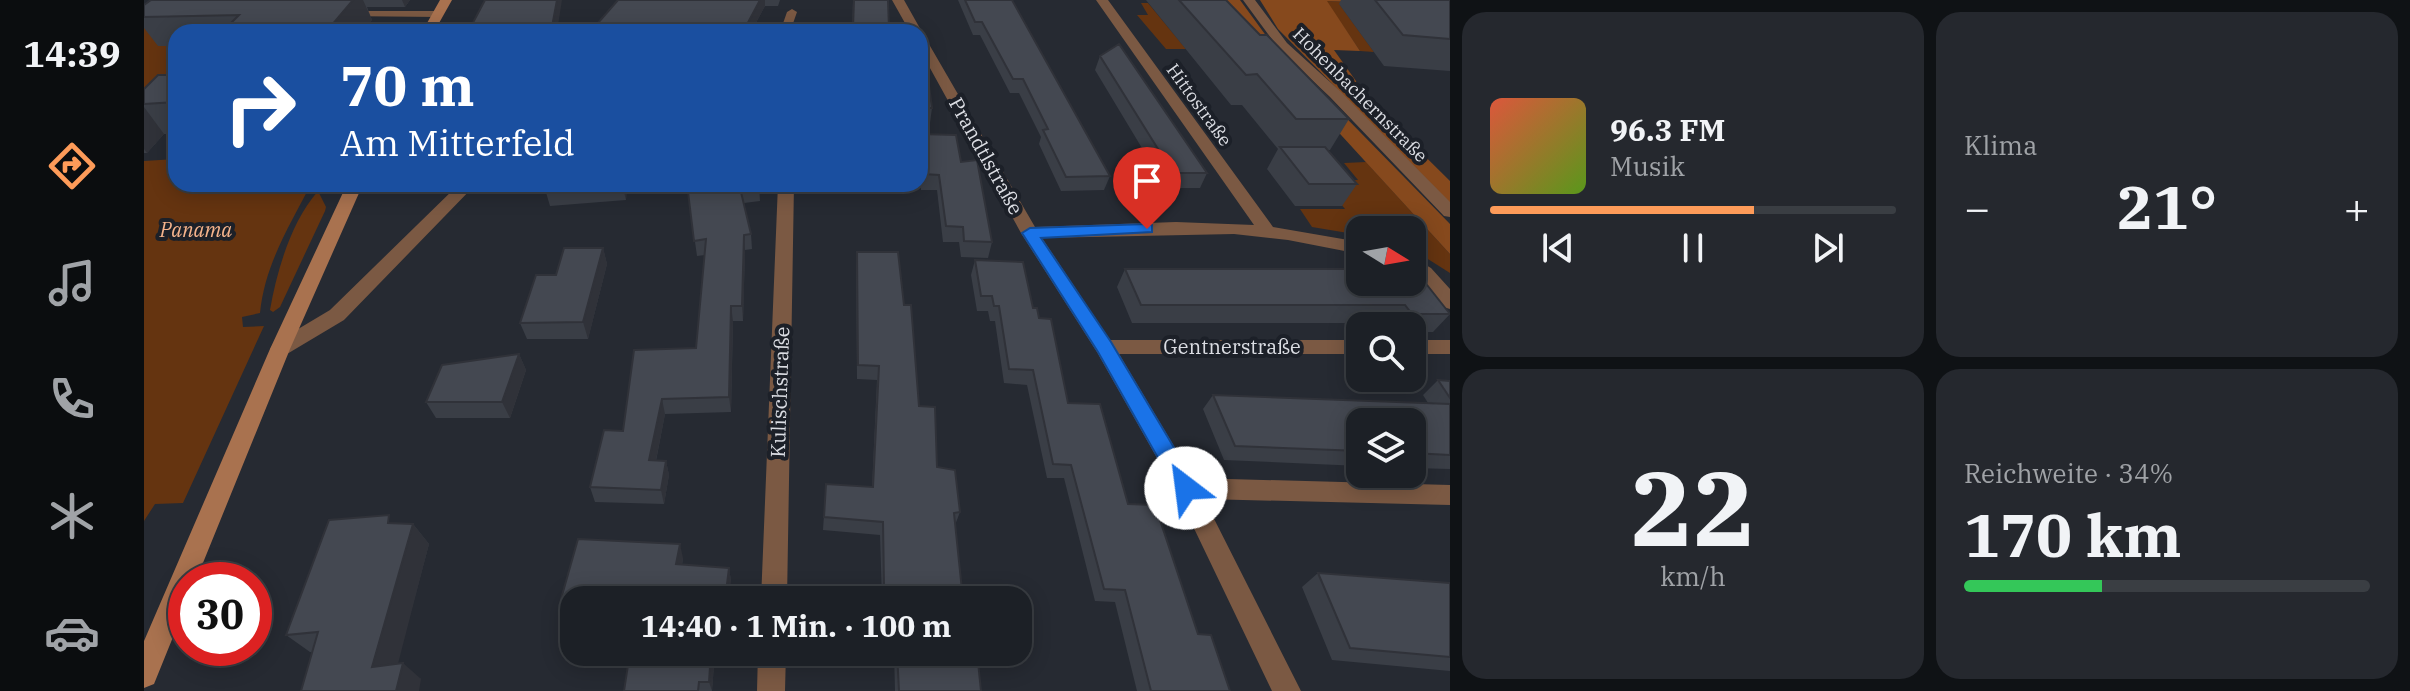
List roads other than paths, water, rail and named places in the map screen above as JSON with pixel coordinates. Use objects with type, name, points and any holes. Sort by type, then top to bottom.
[{"type":"main road","points":[[432,24],[446,0]]},
{"type":"main road","points":[[144,674],[280,349],[351,192]]},
{"type":"street","points":[[898,0],[912,24]]},
{"type":"street","name":"Hittostraße","points":[[1102,0],[1267,231]]},
{"type":"street","name":"Hohenbachernstraße","points":[[1249,0],[1283,46],[1335,94],[1450,212]]},
{"type":"street","name":"Prandtlstraße","points":[[928,53],[1030,233],[1104,347],[1186,488],[1287,691]]},
{"type":"street","points":[[280,349],[337,315],[461,192]]},
{"type":"street","name":"Kulischstraße","points":[[774,586],[786,192]]},
{"type":"street","points":[[1030,233],[1176,228],[1267,231],[1346,245]]},
{"type":"street","points":[[1426,273],[1450,302]]},
{"type":"street","name":"Gentnerstraße","points":[[1104,347],[1346,347]]},
{"type":"street","points":[[1426,347],[1450,347]]},
{"type":"street","points":[[1186,488],[1450,495]]},
{"type":"street","points":[[771,691],[772,666]]},
{"type":"lane","points":[[788,24],[792,12]]},
{"type":"lane","points":[[327,15],[438,14]]},
{"type":"park label","name":"Panama","points":[[196,230]]}]
